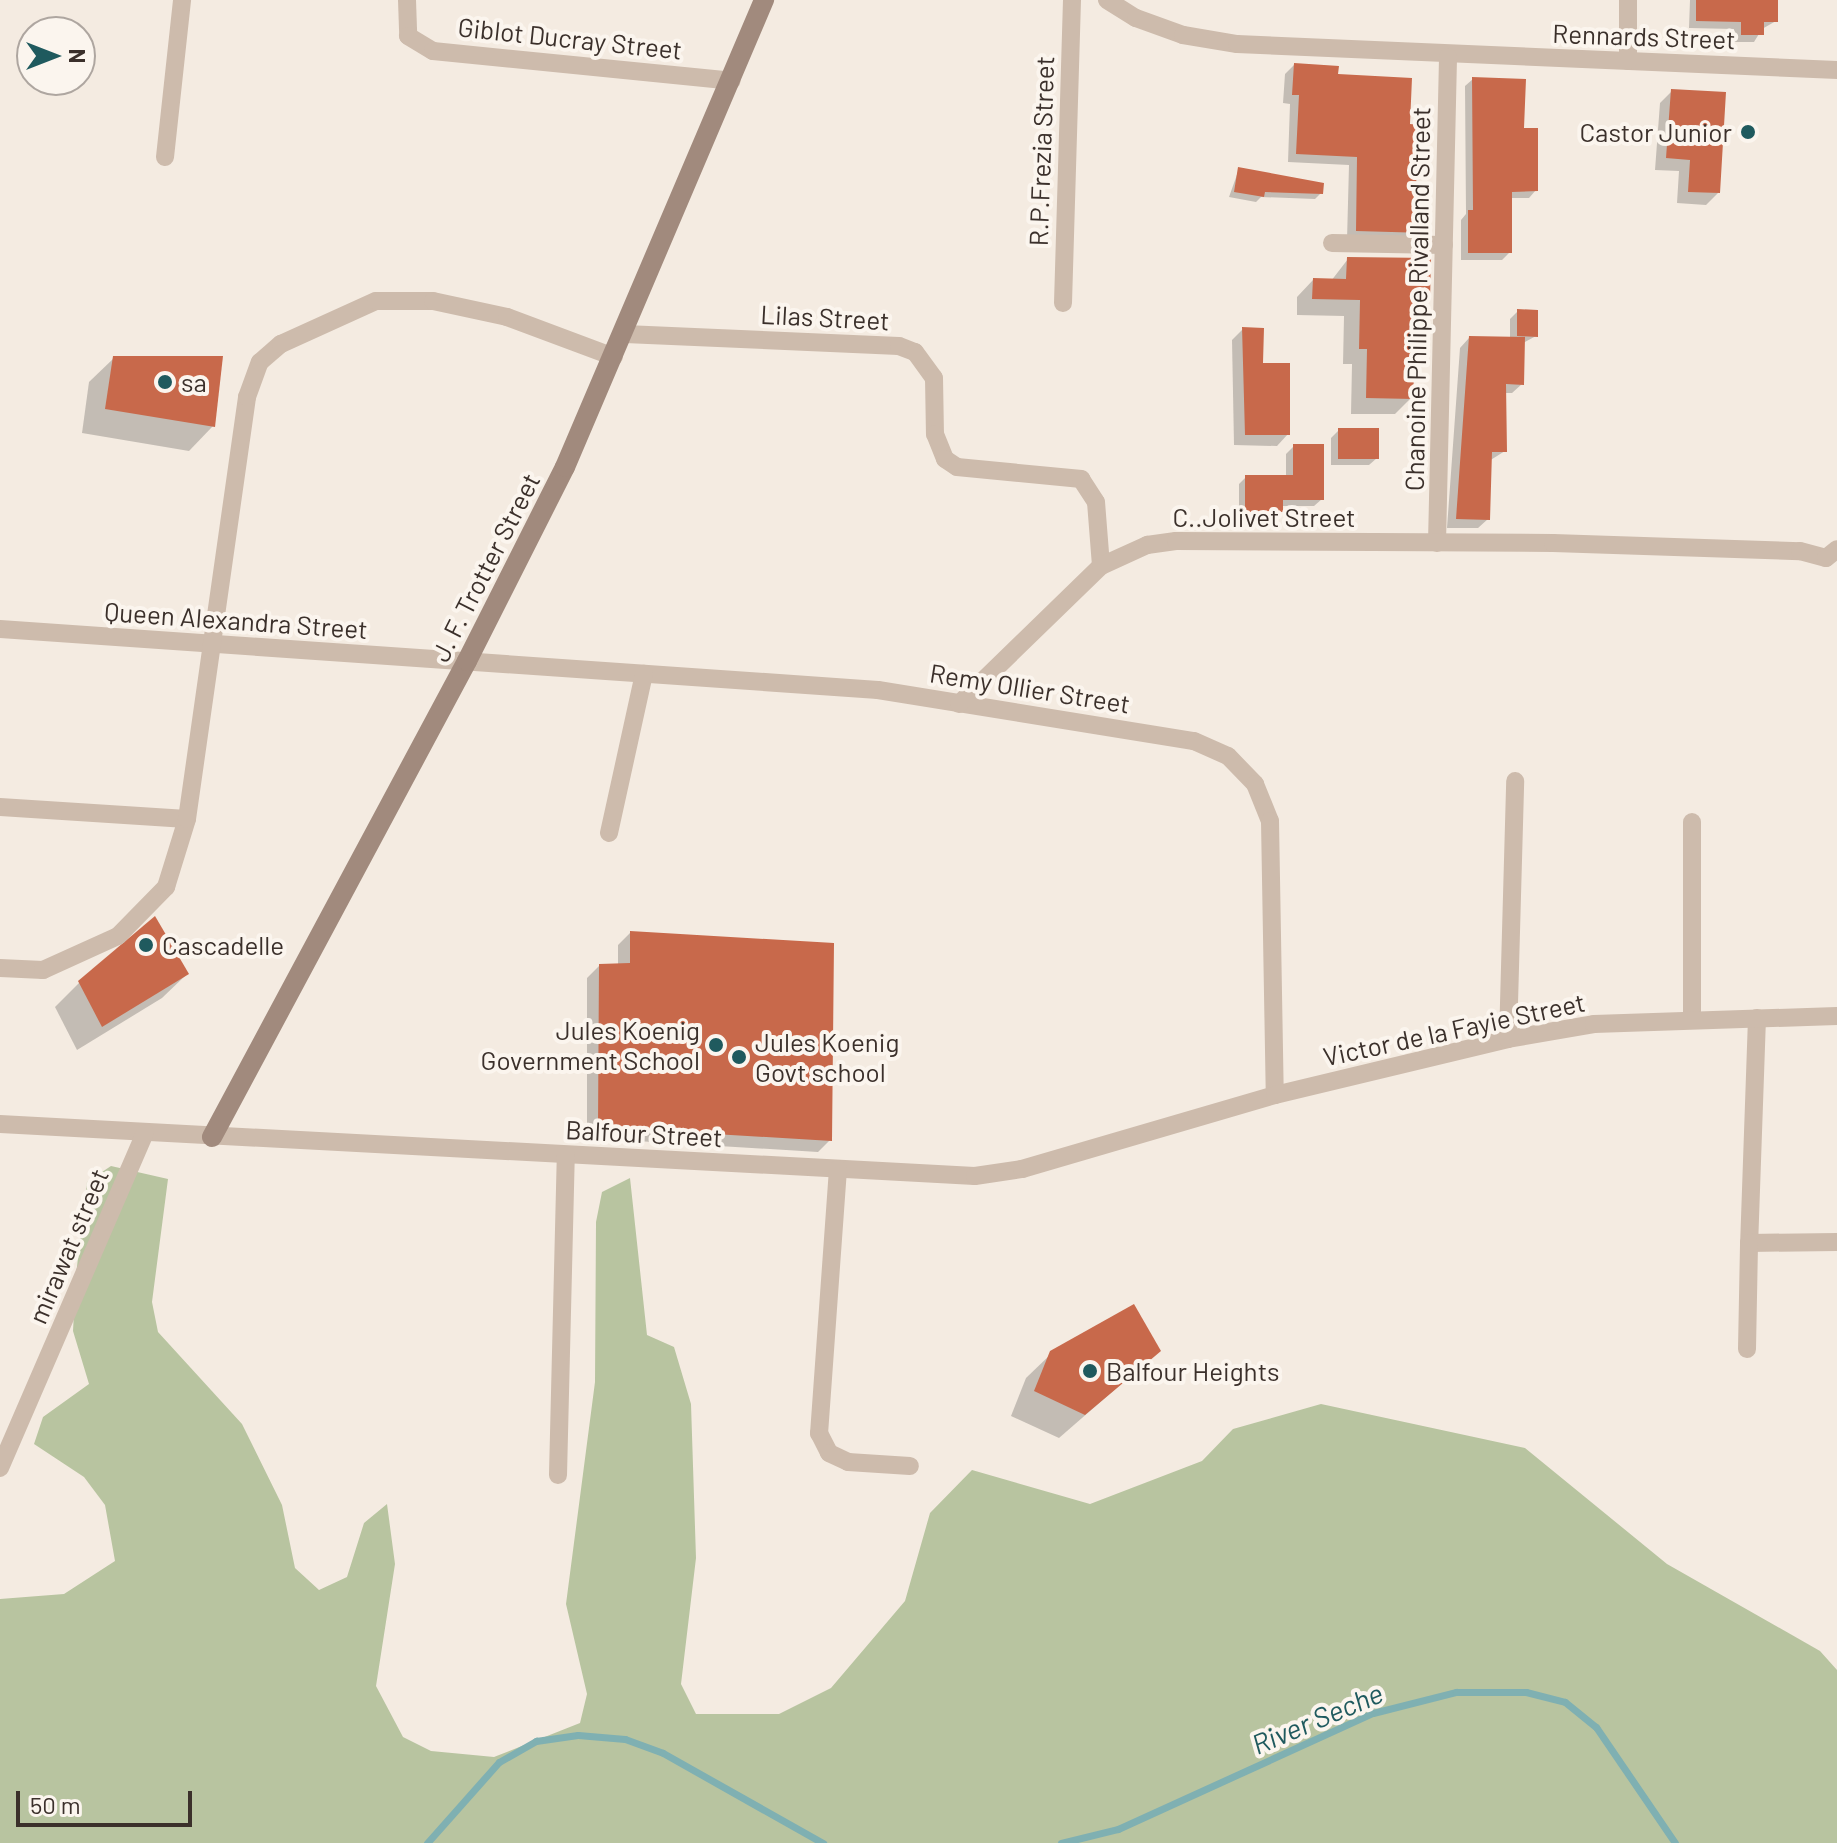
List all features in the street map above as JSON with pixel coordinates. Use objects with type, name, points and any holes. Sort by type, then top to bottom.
[{"type":"street","points":[[165,157],[182,0]]},
{"type":"street","name":"Giblot Ducray Street","points":[[407,0],[408,36],[433,51],[731,81]]},
{"type":"street","name":"J. F. Trotter Street","points":[[212,1137],[467,661],[625,334],[764,0]]},
{"type":"street","name":"R.P.Frezia Street","points":[[1063,303],[1072,0]]},
{"type":"street","name":"Rennards Street","points":[[1107,0],[1136,18],[1183,35],[1237,44],[1448,57],[1837,70]]},
{"type":"street","points":[[1628,0],[1628,61]]},
{"type":"street","name":"Chanoine Philippe Rivalland Street","points":[[1437,543],[1448,57]]},
{"type":"street","points":[[1332,243],[1444,245]]},
{"type":"street","points":[[0,968],[43,970],[118,936],[166,887],[187,819],[247,397],[260,362],[281,344],[376,301],[433,301],[507,317],[614,357]]},
{"type":"street","name":"Lilas Street","points":[[625,334],[899,346],[915,352],[934,378],[935,434],[945,459],[957,467],[1081,479],[1096,502],[1101,566]]},
{"type":"street","name":"C..Jolivet Street","points":[[959,704],[1101,566],[1122,553],[1176,541],[1437,543],[1831,554]]},
{"type":"street","name":"Queen Alexandra Street","points":[[0,629],[467,661]]},
{"type":"street","name":"Remy Ollier Street","points":[[467,661],[878,690],[1194,741],[1228,756],[1255,784],[1270,821],[1275,1095]]},
{"type":"street","points":[[609,833],[644,674]]},
{"type":"street","points":[[1508,1039],[1515,781]]},
{"type":"street","points":[[0,807],[187,819]]},
{"type":"street","points":[[1692,822],[1692,1020]]},
{"type":"street","name":"Victor de la Fayie Street","points":[[1275,1095],[1508,1039],[1594,1024],[1837,1016]]},
{"type":"street","points":[[1747,1349],[1757,1018]]},
{"type":"street","name":"Balfour Street","points":[[0,1124],[975,1176],[1022,1169],[1275,1095]]},
{"type":"street","name":"mirawat street","points":[[0,1468],[145,1133]]},
{"type":"street","points":[[558,1475],[566,1155]]},
{"type":"street","points":[[838,1169],[819,1433],[829,1453],[848,1462],[910,1466]]},
{"type":"street","points":[[1749,1243],[1837,1242]]},
{"type":"green space","points":[[111,1166],[168,1179],[152,1302],[158,1332],[242,1424],[282,1505],[295,1568],[319,1590],[347,1577],[364,1523],[387,1504],[395,1564],[376,1686],[403,1737],[431,1751],[494,1757],[580,1723],[587,1694],[566,1604],[595,1382],[596,1222],[602,1192],[630,1178],[647,1335],[674,1347],[691,1404],[696,1558],[681,1684],[696,1714],[779,1714],[831,1688],[905,1601],[930,1513],[972,1470],[1090,1504],[1202,1461],[1233,1429],[1321,1404],[1525,1448],[1667,1564],[1820,1651],[1837,1670],[1837,1843],[0,1843],[0,1599],[64,1594],[115,1561],[105,1505],[84,1477],[34,1444],[43,1417],[89,1384],[73,1331],[76,1275],[87,1182]]},
{"type":"building","points":[[1696,0],[1778,0],[1778,22],[1764,22],[1764,35],[1741,35],[1741,22],[1696,21]]},
{"type":"building","points":[[1294,63],[1339,66],[1338,74],[1412,78],[1410,124],[1420,125],[1416,184],[1428,185],[1427,233],[1356,231],[1357,157],[1296,154],[1299,95],[1292,95]]},
{"type":"building","points":[[1472,77],[1526,79],[1524,128],[1538,128],[1538,191],[1512,192],[1512,253],[1468,253],[1468,210],[1473,210]]},
{"type":"building","points":[[1671,89],[1726,92],[1720,193],[1688,192],[1690,160],[1666,158]]},
{"type":"building","points":[[1238,167],[1324,183],[1323,194],[1265,192],[1264,197],[1234,192]]},
{"type":"building","points":[[1347,257],[1431,258],[1430,301],[1417,301],[1413,399],[1366,398],[1367,349],[1359,349],[1360,300],[1312,299],[1313,278],[1346,279]]},
{"type":"building","points":[[1517,309],[1538,310],[1538,337],[1517,336]]},
{"type":"building","points":[[1242,327],[1264,328],[1263,363],[1290,363],[1290,435],[1245,435]]},
{"type":"building","points":[[1469,336],[1525,337],[1524,385],[1506,384],[1507,452],[1492,452],[1490,520],[1456,519]]},
{"type":"building","name":"sa","points":[[113,356],[223,356],[215,427],[105,409]]},
{"type":"building","points":[[1338,428],[1379,428],[1379,459],[1338,459]]},
{"type":"building","points":[[1293,444],[1324,444],[1324,500],[1283,500],[1283,512],[1245,512],[1245,475],[1293,475]]},
{"type":"building","name":"Cascadelle","points":[[155,916],[189,974],[102,1027],[78,981]]},
{"type":"building","name":"Jules Koenig Government School","points":[[630,931],[834,943],[832,1141],[598,1127],[599,964],[630,963]]},
{"type":"building","name":"Balfour Heights","points":[[1134,1304],[1161,1351],[1085,1415],[1034,1391],[1050,1351]]},
{"type":"waterway","name":"River Seche","points":[[1061,1843],[1118,1829],[1373,1713],[1456,1692],[1526,1692],[1565,1702],[1596,1727],[1675,1843]]},
{"type":"waterway","name":"River Seche","points":[[427,1843],[499,1762],[536,1741],[578,1735],[625,1739],[663,1753],[823,1843]]},
{"type":"place","name":"Castor Junior","points":[[1748,132]]},
{"type":"place","name":"sa","points":[[165,382]]},
{"type":"place","name":"Cascadelle","points":[[146,945]]},
{"type":"place","name":"Jules Koenig Government School","points":[[716,1045]]},
{"type":"place","name":"Jules Koenig Govt school","points":[[739,1057]]},
{"type":"place","name":"Balfour Heights","points":[[1090,1371]]}]
